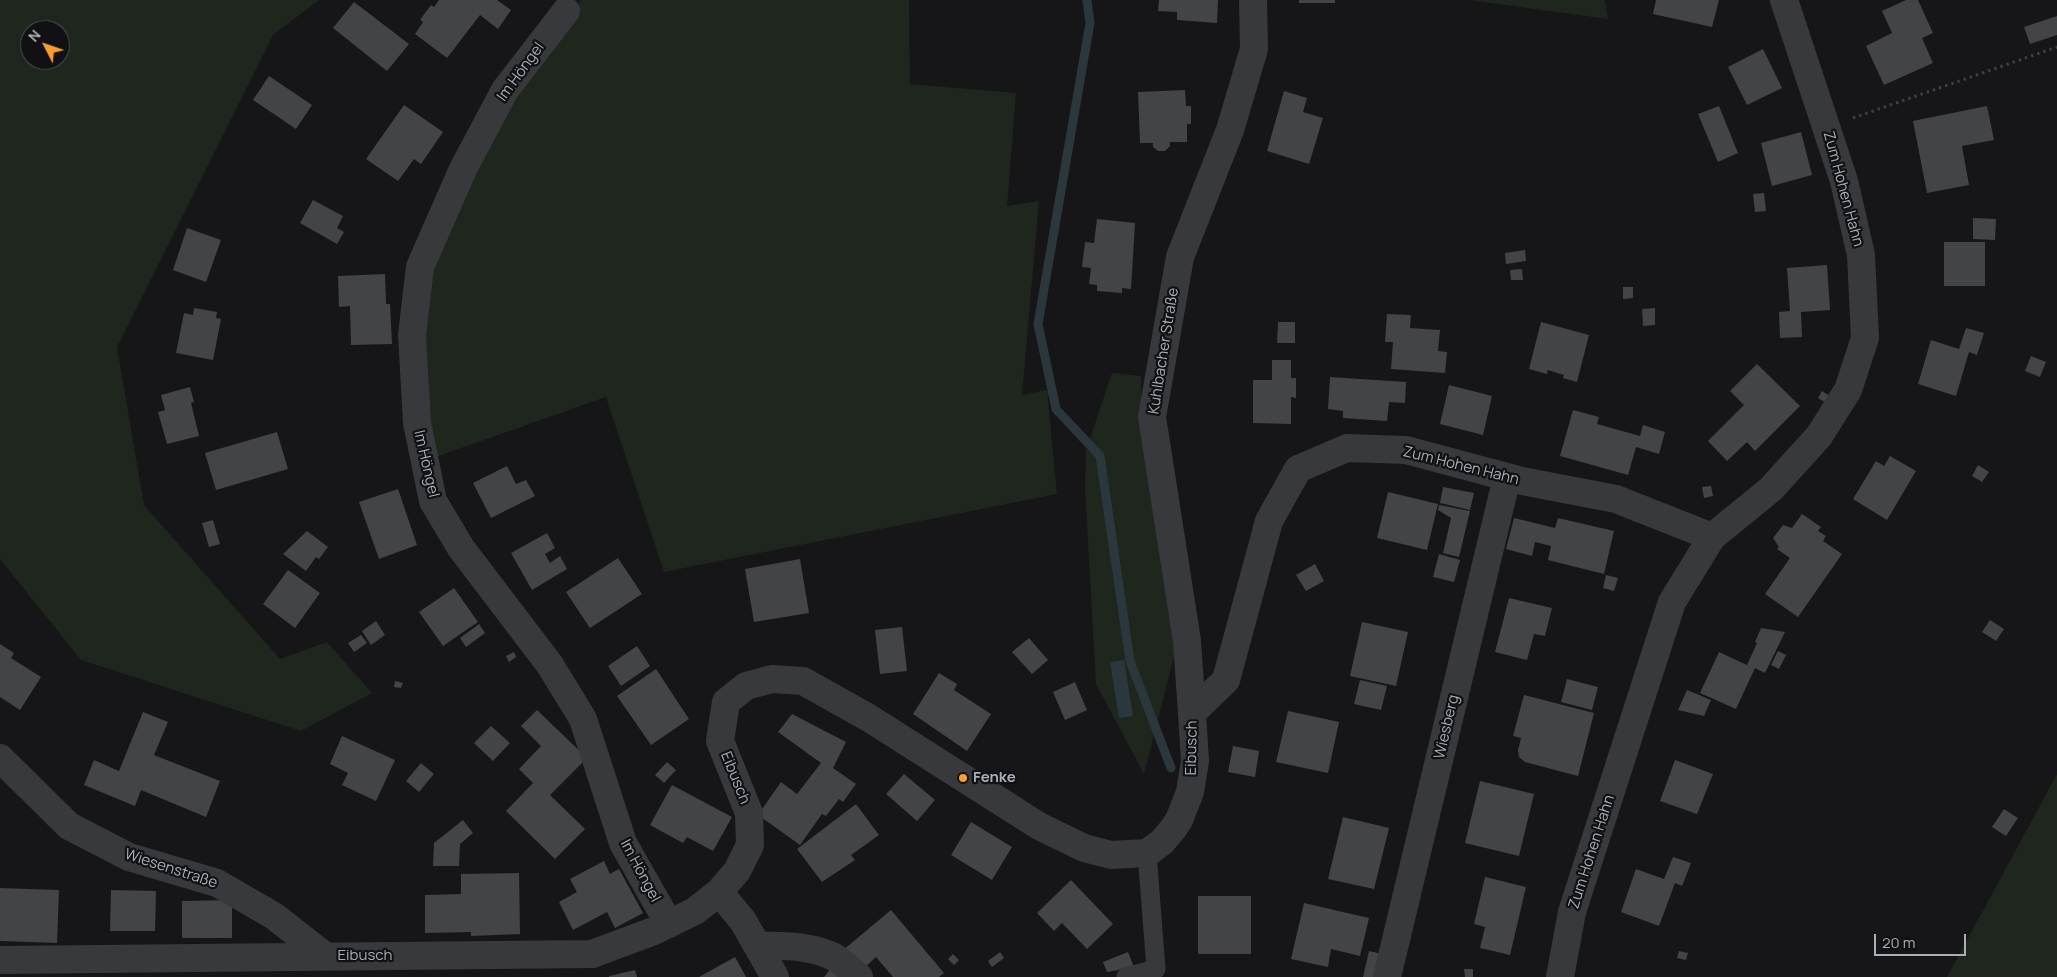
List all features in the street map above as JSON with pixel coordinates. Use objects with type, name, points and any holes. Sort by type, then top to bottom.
[{"type":"street","name":"Kuhlbacher Straße","points":[[1192,713],[1186,640],[1152,417],[1180,257],[1230,130],[1254,49],[1253,0]]},
{"type":"street","name":"Zum Hohen Hahn","points":[[1560,977],[1572,912],[1672,602],[1712,537],[1771,489],[1819,436],[1848,390],[1865,338],[1861,255],[1844,181],[1784,0]]},
{"type":"street","name":"Im Höngel","points":[[566,11],[505,90],[463,169],[420,267],[412,335],[417,423],[433,501],[461,548],[550,665],[583,719],[623,843],[669,924]]},
{"type":"street","name":"Zum Hohen Hahn","points":[[1192,713],[1226,680],[1269,521],[1298,469],[1347,448],[1406,450],[1507,477],[1616,499],[1712,537]]},
{"type":"street","name":"Wiesberg","points":[[1387,977],[1507,477]]},
{"type":"street","name":"Eibusch","points":[[0,960],[592,954],[669,924],[695,911],[719,892],[736,871],[750,845],[748,813],[720,741],[726,702],[746,686],[772,679],[803,681],[869,718],[1039,826],[1084,848],[1111,855],[1147,853],[1162,842],[1173,829],[1179,820],[1190,792],[1194,761],[1192,713]]},
{"type":"street","name":"Wiesenstraße","points":[[0,758],[69,826],[129,857],[217,883],[274,916],[325,956]]},
{"type":"street","points":[[719,892],[743,921],[775,977]]},
{"type":"street","points":[[758,946],[802,947],[834,957],[859,977]]},
{"type":"lane","points":[[1126,977],[1156,969],[1147,853]]},
{"type":"path","points":[[1826,127],[2057,47]]},
{"type":"shaded area","points":[[0,0],[319,0],[273,35],[117,347],[144,505],[280,659],[327,642],[372,693],[301,731],[81,660],[0,559]]},
{"type":"shaded area","points":[[581,0],[909,0],[910,84],[1016,93],[1007,206],[1039,201],[1022,395],[1047,390],[1057,494],[664,572],[606,397],[433,458],[423,343],[430,279],[445,237],[494,135],[530,72]]},
{"type":"shaded area","points":[[1469,0],[1605,0],[1608,19]]},
{"type":"shaded area","points":[[1112,373],[1141,376],[1141,418],[1178,641],[1144,774],[1096,684],[1085,489],[1086,451]]},
{"type":"shaded area","points":[[1124,660],[1133,716],[1119,718],[1110,662]]},
{"type":"shaded area","points":[[2057,774],[2057,977],[1947,977]]},
{"type":"building","points":[[439,0],[497,0],[511,10],[498,29],[480,15],[447,58],[415,34],[423,22],[420,20],[431,5],[434,7]]},
{"type":"building","points":[[1159,0],[1218,0],[1217,23],[1177,20],[1177,12],[1158,11]]},
{"type":"building","points":[[1299,0],[1335,0],[1335,3],[1299,3]]},
{"type":"building","points":[[1656,0],[1719,0],[1712,27],[1653,14]]},
{"type":"building","points":[[1906,0],[1918,0],[1933,33],[1922,38],[1933,63],[1884,85],[1866,46],[1892,33],[1882,11]]},
{"type":"building","points":[[354,2],[409,44],[387,71],[333,28]]},
{"type":"building","points":[[2057,16],[2057,35],[2030,44],[2024,27]]},
{"type":"building","points":[[1763,49],[1782,88],[1747,105],[1728,67]]},
{"type":"building","points":[[269,76],[312,105],[296,129],[253,100]]},
{"type":"building","points":[[1185,90],[1186,106],[1191,106],[1191,124],[1187,124],[1187,142],[1170,142],[1170,146],[1165,151],[1158,151],[1153,147],[1153,143],[1140,143],[1138,92]]},
{"type":"building","points":[[1284,91],[1307,98],[1303,112],[1323,118],[1309,164],[1267,151]]},
{"type":"building","points":[[404,105],[443,132],[421,164],[414,159],[398,181],[366,159]]},
{"type":"building","points":[[1719,106],[1738,153],[1718,162],[1698,114]]},
{"type":"building","points":[[1987,106],[1994,140],[1962,146],[1969,185],[1927,193],[1913,121]]},
{"type":"building","points":[[1801,132],[1812,175],[1772,186],[1761,143]]},
{"type":"building","points":[[1764,193],[1766,211],[1755,212],[1753,194]]},
{"type":"building","points":[[313,200],[343,216],[337,228],[344,232],[337,244],[300,223]]},
{"type":"building","points":[[1973,218],[1996,219],[1995,240],[1973,239]]},
{"type":"building","points":[[1097,219],[1135,223],[1131,289],[1122,288],[1122,293],[1097,291],[1097,285],[1089,284],[1091,268],[1082,267],[1085,242],[1094,243]]},
{"type":"building","points":[[187,228],[221,240],[206,282],[173,270]]},
{"type":"building","points":[[1944,242],[1985,242],[1985,286],[1944,286]]},
{"type":"building","points":[[1525,250],[1526,261],[1506,264],[1505,253]]},
{"type":"building","points":[[1827,265],[1830,310],[1801,312],[1802,337],[1780,338],[1779,312],[1790,311],[1787,268]]},
{"type":"building","points":[[1522,269],[1523,280],[1511,280],[1510,270]]},
{"type":"building","points":[[385,274],[386,304],[390,304],[392,344],[351,345],[350,306],[339,307],[338,276]]},
{"type":"building","points":[[1623,287],[1633,287],[1633,298],[1623,299]]},
{"type":"building","points":[[194,308],[217,312],[216,318],[221,319],[213,360],[176,353],[184,313],[193,315]]},
{"type":"building","points":[[1655,308],[1655,325],[1643,326],[1642,309]]},
{"type":"building","points":[[1387,314],[1411,315],[1410,328],[1440,330],[1438,351],[1447,352],[1445,373],[1391,369],[1393,342],[1385,342]]},
{"type":"building","points":[[1278,322],[1295,322],[1295,343],[1277,343]]},
{"type":"building","points":[[1541,322],[1589,335],[1577,382],[1563,378],[1564,375],[1548,370],[1547,374],[1529,369]]},
{"type":"building","points":[[1966,328],[1984,333],[1977,355],[1969,352],[1956,396],[1918,384],[1931,340],[1959,349]]},
{"type":"building","points":[[2031,356],[2046,362],[2040,377],[2025,371]]},
{"type":"building","points":[[1272,360],[1291,360],[1291,378],[1296,378],[1296,398],[1291,397],[1291,424],[1253,423],[1253,380],[1272,380]]},
{"type":"building","points":[[1757,364],[1800,406],[1755,451],[1747,442],[1727,461],[1708,441],[1744,405],[1730,391]]},
{"type":"building","points":[[1330,377],[1406,382],[1405,403],[1389,402],[1387,421],[1343,418],[1343,411],[1328,409]]},
{"type":"building","points":[[1449,385],[1492,396],[1483,435],[1440,424]]},
{"type":"building","points":[[190,387],[194,402],[191,403],[199,436],[167,444],[158,412],[165,410],[161,395]]},
{"type":"building","points":[[1822,391],[1830,396],[1826,403],[1818,398]]},
{"type":"building","points":[[1573,410],[1599,417],[1597,424],[1640,436],[1643,425],[1665,432],[1659,454],[1636,447],[1628,475],[1560,456]]},
{"type":"building","points":[[277,432],[288,469],[216,490],[205,453]]},
{"type":"building","points":[[1890,456],[1916,471],[1887,520],[1853,499],[1876,461],[1884,466]]},
{"type":"building","points":[[1978,465],[1989,472],[1982,482],[1972,476]]},
{"type":"building","points":[[507,466],[516,484],[526,480],[535,496],[491,518],[473,483]]},
{"type":"building","points":[[1711,486],[1713,496],[1704,498],[1702,487]]},
{"type":"building","points":[[1443,487],[1474,493],[1470,510],[1440,503]]},
{"type":"building","points":[[398,489],[417,545],[379,559],[359,502]]},
{"type":"building","points":[[1388,492],[1438,504],[1427,550],[1377,538]]},
{"type":"building","points":[[1439,505],[1470,511],[1459,557],[1443,553],[1451,518],[1438,510]]},
{"type":"building","points":[[1802,514],[1821,527],[1818,531],[1826,536],[1823,541],[1842,554],[1798,617],[1765,594],[1790,558],[1777,549],[1779,547],[1773,538],[1783,525],[1792,528]]},
{"type":"building","points":[[1514,518],[1555,528],[1558,518],[1614,531],[1604,574],[1548,560],[1551,546],[1535,542],[1532,556],[1506,549]]},
{"type":"building","points":[[213,520],[220,544],[209,547],[202,523]]},
{"type":"building","points":[[307,531],[328,547],[319,559],[316,557],[306,571],[283,554]]},
{"type":"building","points":[[547,533],[555,548],[545,554],[550,563],[560,556],[567,569],[532,590],[511,553]]},
{"type":"building","points":[[1439,554],[1460,560],[1454,582],[1433,577]]},
{"type":"building","points":[[618,558],[642,594],[590,628],[566,592]]},
{"type":"building","points":[[800,559],[809,613],[754,622],[745,569]]},
{"type":"building","points":[[1315,564],[1324,581],[1306,591],[1296,575]]},
{"type":"building","points":[[288,570],[320,593],[295,628],[263,604]]},
{"type":"building","points":[[1606,575],[1618,578],[1614,591],[1603,588]]},
{"type":"building","points":[[454,588],[478,622],[443,646],[419,612]]},
{"type":"building","points":[[1509,598],[1552,608],[1545,636],[1534,634],[1527,660],[1495,652]]},
{"type":"building","points":[[1990,620],[2004,629],[1996,641],[1982,632]]},
{"type":"building","points":[[376,621],[385,635],[371,645],[362,631]]},
{"type":"building","points":[[1362,622],[1408,632],[1396,686],[1350,676]]},
{"type":"building","points":[[479,624],[485,633],[466,647],[460,638]]},
{"type":"building","points":[[902,627],[907,671],[880,674],[875,630]]},
{"type":"building","points":[[1761,628],[1785,632],[1765,673],[1755,668],[1736,709],[1700,693],[1719,652],[1747,665],[1757,643],[1755,642]]},
{"type":"building","points":[[361,635],[367,643],[354,652],[348,643]]},
{"type":"building","points":[[1029,638],[1048,660],[1032,674],[1012,652]]},
{"type":"building","points":[[0,644],[14,653],[11,658],[41,677],[20,710],[0,697]]},
{"type":"building","points":[[637,646],[650,666],[621,686],[608,666]]},
{"type":"building","points":[[1778,651],[1786,655],[1779,669],[1771,665]]},
{"type":"building","points":[[514,652],[516,657],[509,662],[506,656]]},
{"type":"building","points":[[656,669],[689,719],[651,745],[617,696]]},
{"type":"building","points":[[939,673],[957,684],[954,690],[991,714],[967,751],[913,714]]},
{"type":"building","points":[[1567,679],[1598,687],[1592,710],[1561,702]]},
{"type":"building","points":[[1360,680],[1387,686],[1381,710],[1354,704]]},
{"type":"building","points":[[395,681],[403,683],[401,688],[394,687]]},
{"type":"building","points":[[1075,682],[1087,710],[1065,720],[1053,692]]},
{"type":"building","points":[[1687,690],[1711,700],[1704,716],[1678,710]]},
{"type":"building","points":[[1524,695],[1594,713],[1578,776],[1525,762],[1519,757],[1518,750],[1521,738],[1513,736]]},
{"type":"building","points":[[537,710],[587,758],[550,795],[585,829],[555,859],[506,811],[533,783],[519,769],[541,746],[521,726]]},
{"type":"building","points":[[1288,711],[1339,722],[1328,773],[1276,762]]},
{"type":"building","points":[[143,712],[168,722],[154,755],[220,781],[206,817],[141,790],[135,806],[84,785],[94,760],[119,771]]},
{"type":"building","points":[[792,714],[846,742],[833,768],[856,784],[843,802],[839,799],[826,816],[822,814],[800,845],[758,815],[781,782],[797,794],[821,763],[778,732]]},
{"type":"building","points":[[491,726],[510,743],[493,761],[474,743]]},
{"type":"building","points":[[342,736],[395,760],[376,801],[342,785],[348,773],[330,764]]},
{"type":"building","points":[[1233,746],[1259,751],[1255,777],[1228,772]]},
{"type":"building","points":[[1675,760],[1713,774],[1697,814],[1660,801]]},
{"type":"building","points":[[667,762],[676,770],[664,783],[655,775]]},
{"type":"building","points":[[421,763],[434,774],[419,792],[406,781]]},
{"type":"building","points":[[904,774],[935,800],[917,821],[886,794]]},
{"type":"building","points":[[1480,781],[1534,794],[1519,856],[1465,843]]},
{"type":"building","points":[[672,785],[732,817],[713,851],[687,837],[683,843],[650,825]]},
{"type":"building","points":[[856,804],[879,835],[851,855],[855,860],[822,882],[797,849]]},
{"type":"building","points":[[2004,809],[2018,818],[2006,836],[1992,827]]},
{"type":"building","points":[[1343,817],[1389,828],[1374,889],[1328,879]]},
{"type":"building","points":[[463,820],[473,833],[460,844],[459,866],[433,866],[434,843]]},
{"type":"building","points":[[971,822],[1012,847],[992,880],[951,855]]},
{"type":"building","points":[[1673,857],[1691,863],[1682,886],[1675,883],[1659,926],[1621,912],[1636,869],[1664,879]]},
{"type":"building","points":[[604,861],[610,874],[619,869],[643,913],[615,928],[607,912],[573,930],[559,902],[577,892],[570,879]]},
{"type":"building","points":[[519,873],[520,934],[471,936],[471,932],[425,933],[425,895],[461,894],[461,874]]},
{"type":"building","points":[[1485,877],[1526,887],[1510,955],[1480,948],[1485,927],[1474,924]]},
{"type":"building","points":[[1071,880],[1113,924],[1087,949],[1062,923],[1054,931],[1037,913]]},
{"type":"building","points":[[0,888],[59,890],[57,943],[0,941]]},
{"type":"building","points":[[111,890],[156,891],[155,931],[110,931]]},
{"type":"building","points":[[1198,896],[1251,896],[1251,954],[1198,954]]},
{"type":"building","points":[[232,900],[232,938],[182,938],[182,901]]},
{"type":"building","points":[[1304,903],[1369,918],[1360,956],[1331,949],[1328,967],[1291,959]]},
{"type":"building","points":[[891,910],[944,973],[939,977],[893,977],[876,957],[860,972],[842,951]]},
{"type":"building","points":[[1369,951],[1386,955],[1380,977],[1363,977]]},
{"type":"building","points":[[1679,951],[1688,953],[1686,960],[1677,958]]},
{"type":"building","points":[[1000,952],[1004,958],[992,967],[988,961]]},
{"type":"building","points":[[1128,952],[1134,967],[1107,972],[1103,962]]},
{"type":"building","points":[[953,954],[959,960],[954,965],[948,959]]},
{"type":"building","points":[[735,957],[746,977],[699,977]]},
{"type":"building","points":[[833,966],[846,977],[824,977]]},
{"type":"building","points":[[1464,969],[1473,969],[1473,977],[1465,977]]},
{"type":"building","points":[[635,970],[637,977],[609,977],[609,976]]},
{"type":"waterway","points":[[1087,0],[1090,23],[1038,324],[1056,409],[1100,456],[1130,661],[1171,768]]},
{"type":"place","name":"Fenke","points":[[963,778]]}]
